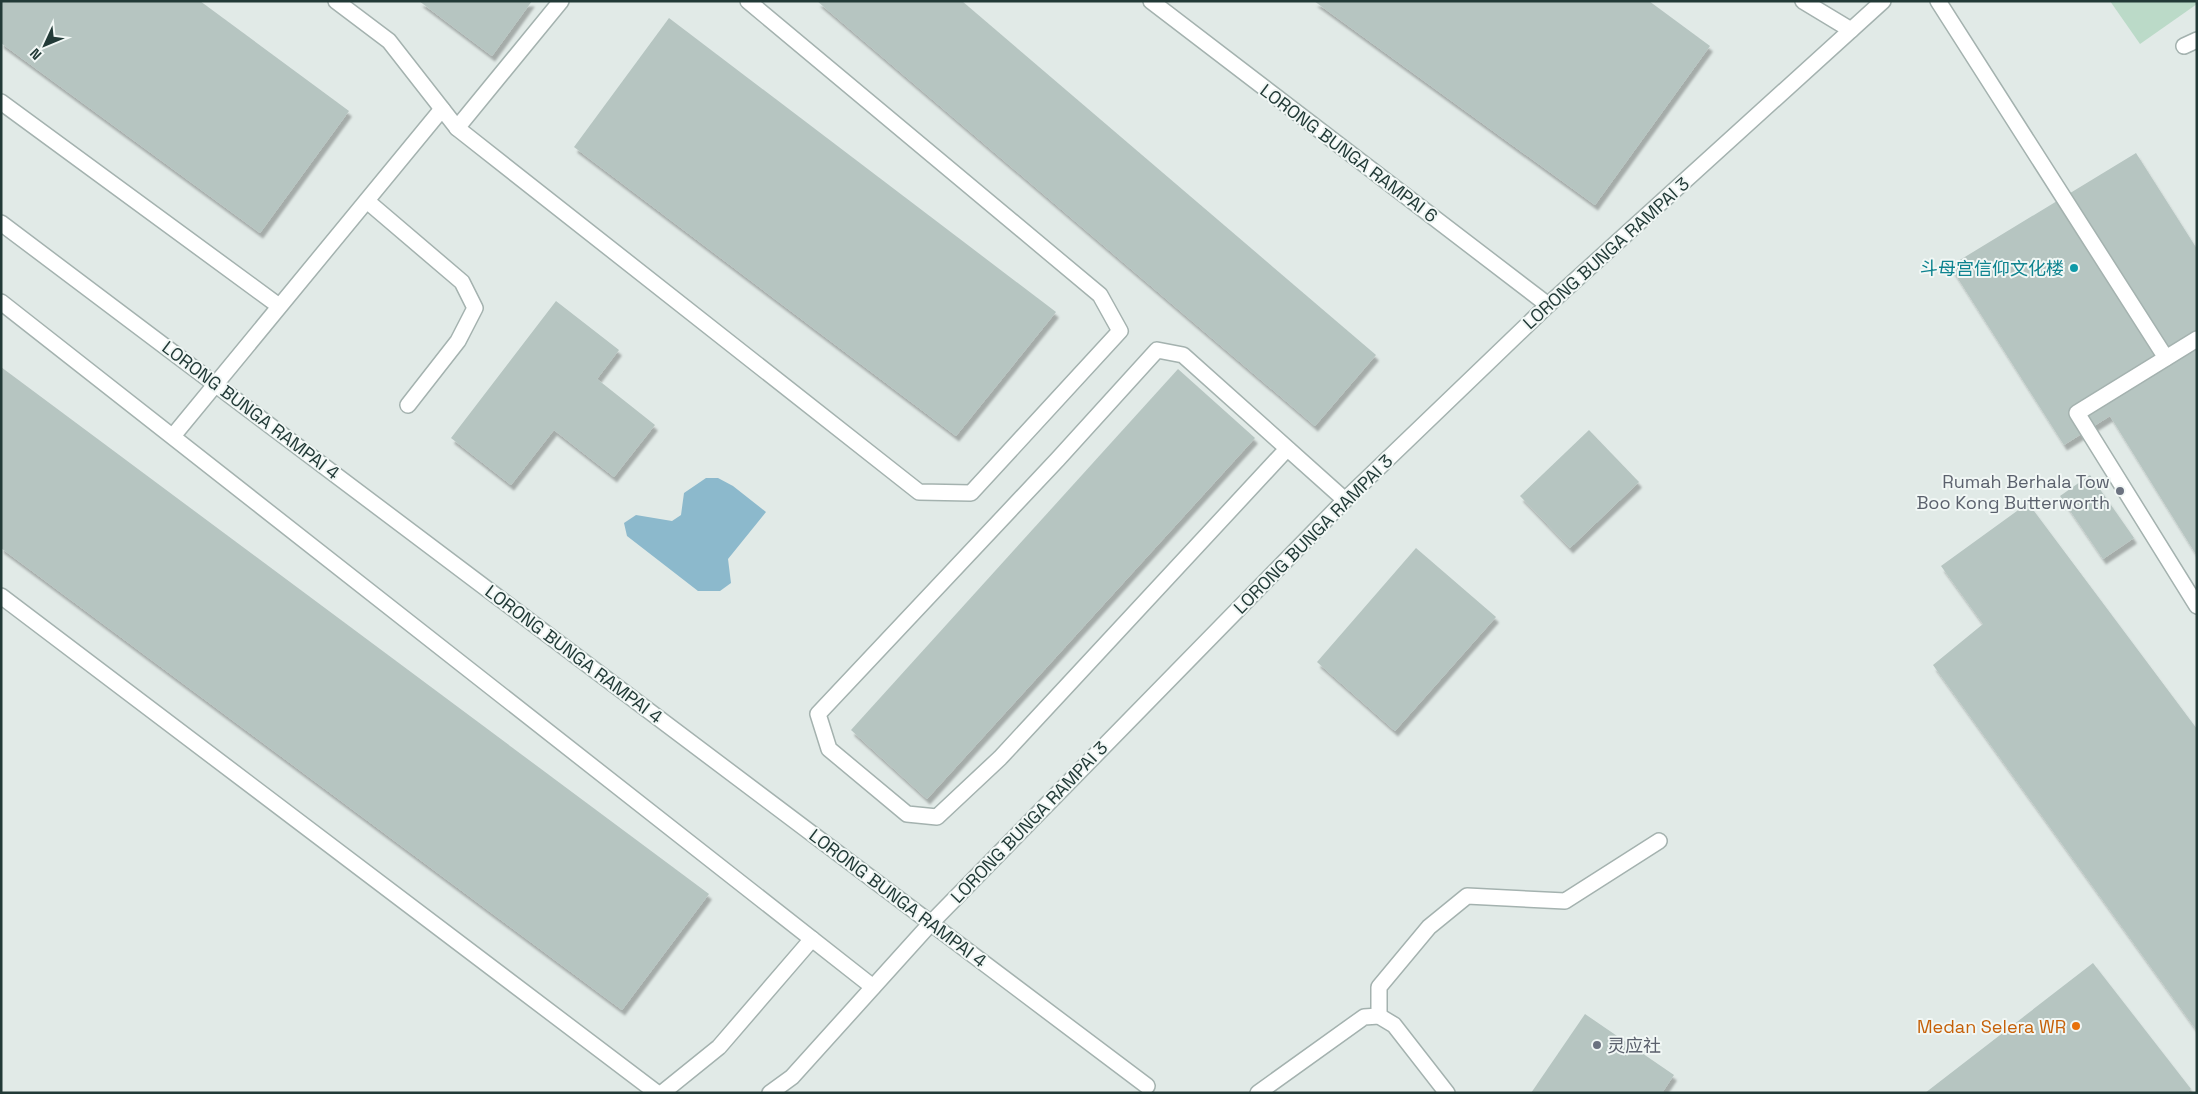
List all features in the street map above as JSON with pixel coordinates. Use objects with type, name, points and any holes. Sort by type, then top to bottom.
[{"type":"street","points":[[336,1],[389,41],[457,128],[919,492],[971,493],[1120,331],[1100,295],[748,1]]},
{"type":"street","points":[[457,128],[561,1]]},
{"type":"street","name":"LORONG BUNGA RAMPAI 6","points":[[1151,1],[1548,305]]},
{"type":"street","points":[[1803,1],[1851,30]]},
{"type":"street","name":"LORONG BUNGA RAMPAI 3","points":[[770,1093],[792,1077],[931,923],[1345,500],[1548,305],[1883,1]]},
{"type":"street","points":[[1938,1],[2166,358]]},
{"type":"street","points":[[1,102],[279,306]]},
{"type":"street","points":[[173,436],[442,109]]},
{"type":"street","points":[[367,201],[462,282],[475,308],[458,341],[408,405]]},
{"type":"street","name":"LORONG BUNGA RAMPAI 4","points":[[1,223],[1147,1086]]},
{"type":"street","points":[[1,302],[873,987]]},
{"type":"street","points":[[2197,339],[2077,413],[2197,606]]},
{"type":"street","points":[[1286,450],[1000,758],[937,817],[906,814],[829,750],[818,714],[1058,459],[1157,350],[1183,355],[1286,450],[1345,500]]},
{"type":"street","points":[[1,596],[656,1093]]},
{"type":"street","points":[[1379,1016],[1379,987],[1429,927],[1467,896],[1565,901],[1659,841]]},
{"type":"street","points":[[662,1093],[719,1047],[812,939]]},
{"type":"street","points":[[1258,1093],[1364,1017],[1379,1016],[1394,1025],[1447,1093]]},
{"type":"green space","points":[[2110,1],[2197,1],[2197,4],[2140,44]]},
{"type":"water","points":[[706,478],[718,478],[733,486],[766,512],[728,559],[731,583],[720,591],[698,591],[627,536],[624,523],[636,515],[672,521],[681,515],[684,493]]},
{"type":"building","points":[[1,1],[200,1],[349,111],[260,233],[1,43]]},
{"type":"building","points":[[419,1],[532,1],[492,56]]},
{"type":"building","points":[[817,1],[962,1],[1376,355],[1315,426]]},
{"type":"building","points":[[1314,1],[1649,1],[1710,46],[1595,205]]},
{"type":"building","points":[[669,18],[1056,312],[956,436],[574,147]]},
{"type":"building","points":[[2136,153],[2197,249],[2197,556],[2110,416],[2064,445],[1950,266]]},
{"type":"building","points":[[556,301],[619,350],[597,379],[655,425],[614,477],[554,430],[511,485],[451,438]]},
{"type":"building","points":[[1,367],[709,894],[622,1010],[1,548]]},
{"type":"building","points":[[1178,369],[1255,438],[927,799],[851,730]]},
{"type":"building","points":[[1589,430],[1639,482],[1570,548],[1520,496]]},
{"type":"building","points":[[2090,475],[2134,538],[2103,559],[2060,496]]},
{"type":"building","points":[[2028,503],[2197,729],[2197,1031],[1933,665],[1983,624],[1941,566]]},
{"type":"building","points":[[1416,548],[1496,617],[1395,731],[1317,662]]},
{"type":"building","name":"Medan Selera WR","points":[[2093,963],[2191,1089],[2187,1093],[1925,1093]]},
{"type":"building","name":"灵应社","points":[[1585,1014],[1674,1075],[1662,1093],[1531,1093]]},
{"type":"place","name":"斗母宫信仰文化楼","points":[[2074,268]]},
{"type":"place","name":"Rumah Berhala Tow Boo Kong Butterworth","points":[[2120,491]]},
{"type":"place","name":"Medan Selera WR","points":[[2076,1026]]},
{"type":"place","name":"灵应社","points":[[1597,1045]]}]
